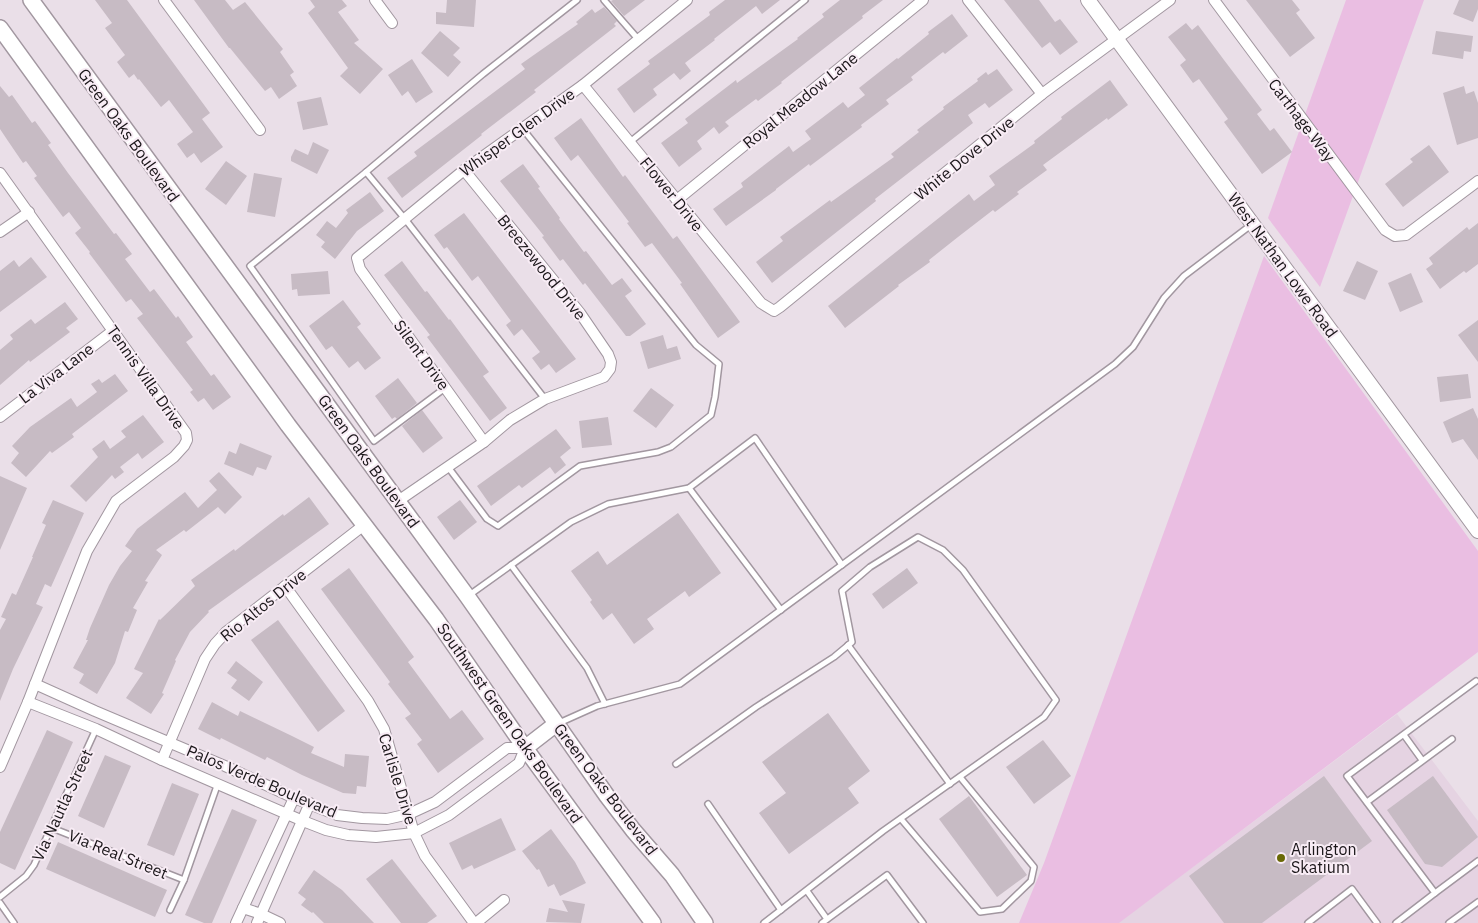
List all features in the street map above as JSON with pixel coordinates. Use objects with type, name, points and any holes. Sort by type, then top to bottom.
[{"type":"main road","name":"Green Oaks Boulevard","points":[[31,0],[467,596],[633,830],[672,875],[705,923]]},
{"type":"main road","points":[[0,28],[288,425],[364,525]]},
{"type":"main road","name":"Southwest Green Oaks Boulevard","points":[[364,525],[436,619],[525,748],[653,923]]},
{"type":"main road","points":[[525,748],[556,724]]},
{"type":"street","points":[[164,0],[260,130]]},
{"type":"street","points":[[375,0],[392,23]]},
{"type":"street","name":"Whisper Glen Drive","points":[[360,269],[357,258],[464,170],[583,85],[687,0]]},
{"type":"street","name":"Royal Meadow Lane","points":[[677,200],[923,0]]},
{"type":"street","points":[[968,0],[1042,94]]},
{"type":"street","name":"West Nathan Lowe Road","points":[[1088,0],[1478,531]]},
{"type":"street","name":"White Dove Drive","points":[[761,303],[774,310],[780,307],[1042,94],[1170,0]]},
{"type":"street","name":"Carthage Way","points":[[1214,0],[1384,230],[1395,236],[1406,236],[1478,181]]},
{"type":"street","name":"Flower Drive","points":[[583,85],[761,303]]},
{"type":"street","name":"Breezewood Drive","points":[[464,170],[580,313],[608,354],[610,368],[604,377],[545,400]]},
{"type":"street","name":"Tennis Villa Drive","points":[[0,173],[114,330],[186,433],[187,440],[174,457],[116,501],[87,551],[28,702],[0,767]]},
{"type":"street","points":[[0,232],[29,212]]},
{"type":"street","name":"Silent Drive","points":[[360,269],[484,442]]},
{"type":"street","name":"La Viva Lane","points":[[0,417],[114,330]]},
{"type":"street","points":[[398,502],[484,442],[510,420],[545,400]]},
{"type":"street","name":"Rio Altos Drive","points":[[162,760],[205,659],[215,644],[226,632],[364,525]]},
{"type":"street","name":"Carlisle Drive","points":[[285,586],[368,701],[384,729],[414,833],[425,856],[475,923]]},
{"type":"street","name":"Palos Verde Boulevard","points":[[28,702],[96,729],[162,760],[303,821],[326,830],[348,835],[376,837],[414,833],[448,815],[519,763],[525,748],[507,748],[435,802],[408,814],[387,819],[338,815],[294,798],[169,742],[95,712],[35,684]]},
{"type":"street","points":[[236,923],[294,798]]},
{"type":"street","points":[[259,918],[310,803]]},
{"type":"street","points":[[475,923],[504,900]]},
{"type":"street","points":[[242,908],[259,918],[280,923]]},
{"type":"lane","points":[[446,388],[374,441],[250,266],[476,80],[577,0]]},
{"type":"lane","points":[[604,0],[638,40]]},
{"type":"lane","points":[[629,142],[805,0]]},
{"type":"lane","points":[[448,467],[487,519],[498,526],[580,466],[658,452],[671,447],[711,415],[715,397],[719,364],[696,345],[522,128]]},
{"type":"lane","points":[[366,172],[405,219],[545,400]]},
{"type":"lane","points":[[556,724],[605,704],[680,684],[1115,364],[1133,347],[1164,298],[1184,276],[1253,224]]},
{"type":"lane","points":[[467,596],[571,522],[608,504],[689,488],[755,438],[842,565]]},
{"type":"lane","points":[[689,488],[781,610]]},
{"type":"lane","points":[[676,764],[756,707],[834,657],[852,642],[842,591],[870,567],[918,537],[943,550],[963,570],[1056,700],[1044,717],[901,819],[764,923]]},
{"type":"lane","points":[[511,565],[587,668],[605,704]]},
{"type":"lane","points":[[848,645],[950,784]]},
{"type":"lane","points":[[1435,893],[1347,776],[1477,682]]},
{"type":"lane","name":"Via Nautla Street","points":[[0,897],[26,876],[41,854],[96,729]]},
{"type":"lane","points":[[1404,735],[1422,760]]},
{"type":"lane","points":[[1367,802],[1452,739]]},
{"type":"lane","points":[[901,819],[980,912],[1002,909],[1031,881],[1034,866],[960,777]]},
{"type":"lane","points":[[170,910],[184,880],[218,784]]},
{"type":"lane","points":[[708,804],[781,910]]},
{"type":"lane","name":"Via Real Street","points":[[52,828],[184,880]]},
{"type":"lane","points":[[1396,923],[1478,861]]},
{"type":"lane","points":[[822,923],[887,876],[923,923]]},
{"type":"lane","points":[[1308,923],[1352,889],[1377,923]]},
{"type":"lane","points":[[807,891],[827,919]]},
{"type":"lane","points":[[1449,923],[1478,902]]},
{"type":"lane","points":[[0,903],[14,923]]},
{"type":"shaded area","points":[[1346,0],[1424,0],[1320,287],[1268,218]]},
{"type":"shaded area","points":[[1264,256],[1478,551],[1478,652],[1119,923],[1019,923],[1044,863]]},
{"type":"shaded area","points":[[1397,714],[1478,821],[1478,923],[1118,923]]},
{"type":"building","points":[[95,0],[127,0],[210,113],[202,119],[223,147],[201,163],[194,153],[187,158],[177,144],[193,132],[169,100],[161,107],[139,79],[134,74],[129,78],[117,62],[125,55],[105,28],[112,23]]},
{"type":"building","points":[[194,0],[225,0],[233,10],[245,2],[283,49],[280,52],[294,72],[290,75],[297,86],[279,99],[271,87],[265,91],[229,48]]},
{"type":"building","points":[[310,0],[342,0],[347,6],[338,12],[359,40],[354,43],[383,69],[360,94],[340,76],[348,68],[308,13],[315,7]]},
{"type":"building","points":[[447,0],[476,0],[474,27],[436,24],[436,12],[446,13]]},
{"type":"building","points":[[645,0],[624,16],[611,1]]},
{"type":"building","points":[[725,0],[780,0],[762,14],[756,6],[685,63],[691,71],[680,80],[674,73],[653,89],[657,95],[634,113],[617,89],[650,64],[648,61],[710,15],[709,12]]},
{"type":"building","points":[[840,0],[883,0],[782,83],[725,122],[729,126],[719,134],[714,127],[697,141],[702,149],[679,167],[661,143],[688,123],[685,119],[736,80],[737,83],[798,39],[824,17],[822,14]]},
{"type":"building","points":[[1004,0],[1039,0],[1055,22],[1060,19],[1078,42],[1060,55],[1050,42],[1042,48]]},
{"type":"building","points":[[1246,0],[1292,0],[1300,10],[1296,13],[1315,38],[1290,57]]},
{"type":"building","points":[[1459,0],[1478,0],[1478,9],[1473,22],[1453,14]]},
{"type":"building","points":[[604,7],[617,21],[614,24],[616,26],[402,198],[387,178],[417,156],[414,152],[525,69],[521,64],[578,24],[576,22],[592,9],[595,13]]},
{"type":"building","points":[[952,14],[968,36],[945,54],[943,52],[911,77],[913,80],[886,100],[889,104],[861,125],[862,127],[726,226],[713,209],[743,187],[741,183],[789,146],[793,152],[811,139],[805,131],[843,102],[848,108],[865,95],[859,88],[898,59],[929,34],[928,32]]},
{"type":"building","points":[[1186,23],[1192,30],[1198,25],[1262,110],[1257,114],[1270,131],[1274,128],[1292,152],[1262,174],[1224,122],[1228,119],[1199,79],[1193,83],[1180,65],[1186,60],[1168,37]]},
{"type":"building","points":[[440,31],[460,48],[453,55],[461,62],[448,77],[421,53]]},
{"type":"building","points":[[1436,31],[1473,36],[1471,52],[1464,51],[1463,59],[1432,54]]},
{"type":"building","points":[[412,59],[433,92],[416,103],[408,91],[402,96],[388,75]]},
{"type":"building","points":[[997,69],[1013,90],[989,108],[985,103],[968,115],[973,123],[875,199],[876,201],[772,283],[756,262],[783,241],[780,237],[830,200],[831,202],[894,157],[891,154],[919,132],[917,130],[944,109],[943,107],[978,81],[977,79],[986,72],[988,75]]},
{"type":"building","points":[[1110,80],[1128,105],[1043,165],[1047,170],[1017,192],[1019,194],[995,212],[993,210],[845,328],[828,306],[969,194],[974,201],[995,185],[989,176],[1035,143],[1034,141],[1062,119],[1061,117]]},
{"type":"building","points":[[0,86],[9,97],[12,95],[32,123],[35,121],[51,143],[48,145],[68,173],[114,234],[116,233],[132,254],[125,259],[150,292],[154,289],[176,318],[178,316],[193,337],[186,342],[211,376],[214,374],[231,397],[213,410],[204,398],[198,402],[190,392],[193,390],[137,318],[143,314],[131,299],[126,302],[75,233],[81,228],[69,212],[63,217],[34,178],[37,176],[26,161],[23,163],[0,129]]},
{"type":"building","points":[[1464,86],[1466,94],[1474,91],[1478,103],[1478,138],[1457,145],[1443,93]]},
{"type":"building","points":[[321,97],[328,125],[303,130],[297,102]]},
{"type":"building","points":[[581,118],[623,177],[625,175],[673,239],[677,236],[740,322],[718,338],[680,284],[682,283],[652,243],[645,247],[627,223],[629,222],[578,155],[571,161],[554,138]]},
{"type":"building","points":[[313,142],[329,150],[317,174],[291,161],[295,149],[308,155]]},
{"type":"building","points":[[1429,145],[1449,172],[1403,207],[1385,184],[1413,162],[1410,159]]},
{"type":"building","points":[[226,161],[247,176],[226,205],[205,189]]},
{"type":"building","points":[[523,164],[540,187],[538,188],[559,219],[612,285],[622,278],[632,291],[625,296],[646,324],[630,336],[626,336],[585,283],[583,285],[563,259],[560,261],[542,237],[544,236],[500,181]]},
{"type":"building","points":[[254,173],[282,178],[275,217],[247,212]]},
{"type":"building","points":[[370,192],[384,211],[357,231],[335,259],[321,247],[325,242],[316,235],[327,221],[336,228],[348,213],[346,210]]},
{"type":"building","points":[[464,213],[576,359],[556,373],[549,364],[541,370],[532,358],[540,352],[522,329],[514,336],[506,325],[511,321],[478,276],[472,281],[447,247],[444,249],[434,235]]},
{"type":"building","points":[[1478,223],[1478,264],[1466,273],[1464,271],[1440,289],[1426,269],[1433,264],[1429,258],[1467,227],[1469,230]]},
{"type":"building","points":[[31,257],[47,277],[0,312],[0,271],[14,260],[19,267]]},
{"type":"building","points":[[402,261],[425,292],[427,291],[450,319],[489,372],[483,376],[507,408],[490,421],[427,337],[430,335],[384,275]]},
{"type":"building","points":[[1357,261],[1378,271],[1365,300],[1343,291]]},
{"type":"building","points":[[328,271],[330,294],[298,296],[297,289],[292,290],[291,274]]},
{"type":"building","points":[[1411,273],[1423,302],[1400,312],[1388,283]]},
{"type":"building","points":[[343,300],[361,324],[357,327],[381,358],[365,370],[358,361],[349,368],[332,346],[326,350],[309,326]]},
{"type":"building","points":[[65,302],[78,319],[66,328],[70,332],[30,362],[29,360],[0,385],[0,350],[13,339],[10,335],[31,319],[35,324]]},
{"type":"building","points":[[1478,320],[1478,362],[1458,335]]},
{"type":"building","points":[[663,335],[667,349],[677,346],[681,359],[648,369],[640,342]]},
{"type":"building","points":[[115,374],[128,391],[72,434],[74,437],[52,453],[50,451],[26,477],[11,463],[19,453],[12,446],[30,427],[71,398],[77,407],[97,392],[91,384],[99,379],[102,383]]},
{"type":"building","points":[[1468,374],[1471,398],[1440,402],[1437,377]]},
{"type":"building","points":[[398,378],[417,403],[397,419],[395,417],[392,419],[375,396]]},
{"type":"building","points":[[651,388],[674,405],[656,428],[633,411]]},
{"type":"building","points":[[1473,408],[1478,419],[1478,460],[1463,439],[1452,443],[1443,422]]},
{"type":"building","points":[[422,410],[443,438],[423,453],[402,426]]},
{"type":"building","points":[[143,415],[164,442],[142,459],[138,453],[120,467],[124,472],[115,479],[112,475],[86,502],[70,486],[98,457],[92,449],[104,440],[110,449],[126,437],[121,431]]},
{"type":"building","points":[[608,417],[612,445],[582,448],[579,421]]},
{"type":"building","points":[[556,429],[571,448],[560,457],[566,465],[555,474],[550,467],[522,488],[519,485],[491,506],[477,486]]},
{"type":"building","points":[[240,443],[272,456],[266,470],[257,467],[253,476],[224,464],[229,451],[236,454]]},
{"type":"building","points":[[219,472],[242,497],[225,514],[218,507],[186,532],[184,530],[156,550],[162,555],[145,581],[148,582],[133,608],[137,610],[128,632],[125,631],[115,663],[97,694],[79,683],[84,674],[73,668],[88,640],[86,640],[90,628],[109,585],[120,566],[132,551],[125,546],[137,529],[185,492],[198,508],[217,490],[209,481]]},
{"type":"building","points":[[0,476],[27,488],[0,550]]},
{"type":"building","points":[[309,497],[329,524],[208,611],[190,632],[175,660],[162,693],[164,694],[151,714],[126,698],[143,673],[134,669],[159,619],[195,586],[191,580],[234,549],[235,551],[283,514],[284,516]]},
{"type":"building","points":[[53,500],[84,513],[51,587],[45,584],[36,604],[43,607],[0,701],[0,630],[6,619],[1,617],[12,593],[16,595],[33,557],[46,525],[42,523]]},
{"type":"building","points":[[460,500],[477,522],[454,540],[437,517]]},
{"type":"building","points":[[678,513],[721,573],[689,597],[685,591],[647,619],[654,629],[634,644],[612,613],[603,620],[590,602],[592,600],[571,571],[598,551],[607,565]]},
{"type":"building","points":[[349,568],[414,657],[408,662],[450,719],[462,710],[484,739],[438,773],[417,744],[422,740],[405,718],[411,714],[388,684],[390,682],[321,589]]},
{"type":"building","points":[[907,568],[918,583],[883,609],[872,594]]},
{"type":"building","points":[[278,620],[345,711],[318,732],[251,640]]},
{"type":"building","points":[[236,661],[263,682],[249,701],[231,688],[237,680],[227,673]]},
{"type":"building","points":[[212,702],[238,716],[240,711],[292,736],[314,747],[311,753],[344,767],[345,754],[369,756],[366,787],[357,786],[356,794],[343,793],[267,757],[265,760],[198,729]]},
{"type":"building","points":[[828,713],[870,771],[848,788],[859,803],[789,854],[759,813],[786,793],[762,762]]},
{"type":"building","points":[[47,730],[73,742],[15,870],[0,863],[0,832]]},
{"type":"building","points":[[1043,740],[1071,776],[1034,804],[1006,767]]},
{"type":"building","points":[[105,755],[131,766],[104,828],[78,816]]},
{"type":"building","name":"Arlington Skatium","points":[[1324,776],[1372,841],[1262,923],[1224,923],[1189,876]]},
{"type":"building","points":[[1433,776],[1478,837],[1442,867],[1425,864],[1387,810]]},
{"type":"building","points":[[172,783],[199,794],[174,856],[147,845]]},
{"type":"building","points":[[969,796],[1027,875],[997,897],[939,819]]},
{"type":"building","points":[[232,809],[257,820],[212,923],[204,923],[185,915]]},
{"type":"building","points":[[501,818],[516,850],[474,869],[472,865],[462,870],[449,843]]},
{"type":"building","points":[[551,829],[575,862],[586,883],[560,896],[554,884],[548,887],[539,869],[537,870],[522,851]]},
{"type":"building","points":[[58,842],[167,890],[155,917],[46,869]]},
{"type":"building","points":[[392,859],[437,916],[427,923],[401,923],[366,879]]},
{"type":"building","points":[[314,870],[342,890],[374,923],[324,923],[313,912],[301,905],[306,899],[298,893]]},
{"type":"building","points":[[562,900],[585,904],[581,923],[546,922],[549,908],[568,912]]},
{"type":"place","name":"Arlington Skatium","points":[[1281,858]]}]
